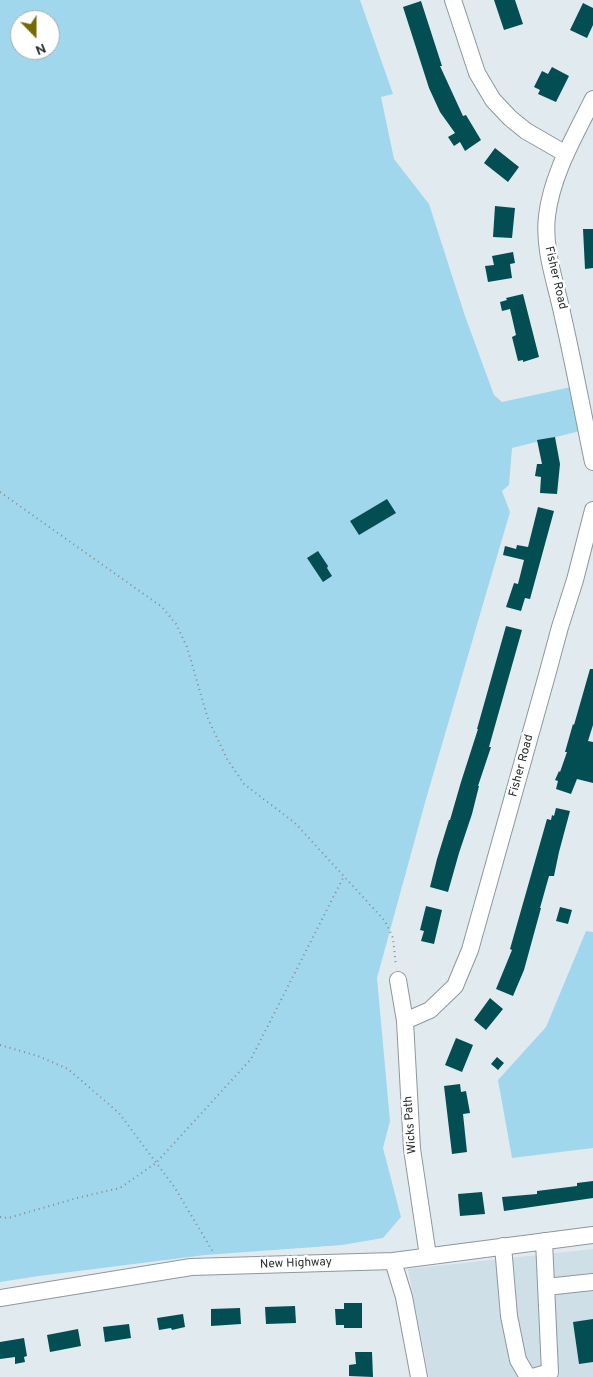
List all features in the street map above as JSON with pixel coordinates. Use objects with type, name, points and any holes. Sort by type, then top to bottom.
[{"type":"street","points":[[453,0],[477,74],[493,100],[526,131],[566,154]]},
{"type":"street","name":"Fisher Road","points":[[593,99],[554,182],[547,215],[546,244],[593,462]]},
{"type":"street","name":"Fisher Road","points":[[405,1021],[430,1010],[455,986],[470,950],[548,676],[560,626],[575,580],[593,510]]},
{"type":"street","name":"Wicks Path","points":[[398,980],[405,1021],[412,1149],[428,1256]]},
{"type":"street","name":"New Highway","points":[[0,1298],[191,1267],[393,1260],[593,1235]]},
{"type":"street","points":[[533,1377],[550,1372],[544,1241]]},
{"type":"street","points":[[503,1246],[509,1316],[518,1360],[528,1377]]},
{"type":"street","points":[[393,1260],[404,1297],[419,1377]]},
{"type":"street","points":[[546,1287],[593,1282]]},
{"type":"path","points":[[0,492],[162,607],[176,624],[187,647],[208,719],[227,759],[244,784],[295,822],[385,921],[393,938],[398,980]]},
{"type":"path","points":[[0,1217],[8,1218],[120,1188],[156,1163],[251,1060],[344,876]]},
{"type":"path","points":[[0,1045],[38,1056],[68,1068],[119,1114],[175,1188],[222,1267]]},
{"type":"shaded area","points":[[0,0],[360,0],[393,94],[381,97],[394,159],[429,204],[465,316],[494,395],[502,402],[571,387],[580,431],[512,448],[509,485],[502,491],[510,512],[426,799],[377,978],[390,1121],[383,1148],[401,1217],[383,1238],[342,1245],[205,1255],[0,1282]]},
{"type":"shaded area","points":[[586,931],[593,932],[593,1148],[512,1158],[498,1080],[546,1027]]},
{"type":"shaded area","points":[[593,1249],[593,1377],[429,1377],[408,1269]]},
{"type":"building","points":[[494,0],[515,0],[523,24],[504,30]]},
{"type":"building","points":[[421,1],[442,66],[440,66],[463,116],[466,115],[481,140],[465,151],[460,142],[454,146],[448,137],[455,133],[440,112],[429,88],[403,7]]},
{"type":"building","points":[[583,3],[593,8],[593,25],[587,38],[570,30]]},
{"type":"building","points":[[552,67],[569,76],[556,102],[538,94],[540,90],[534,87],[542,71],[548,74]]},
{"type":"building","points":[[495,148],[519,167],[508,182],[484,163]]},
{"type":"building","points":[[495,206],[515,208],[512,238],[493,237]]},
{"type":"building","points":[[583,229],[593,229],[593,268],[585,269]]},
{"type":"building","points":[[513,252],[515,263],[510,264],[512,278],[488,282],[485,266],[494,265],[492,256]]},
{"type":"building","points":[[523,294],[539,357],[523,362],[523,360],[518,361],[512,337],[516,335],[510,309],[502,311],[500,302],[507,300],[506,298]]},
{"type":"building","points":[[555,437],[560,464],[557,494],[540,493],[541,477],[535,476],[537,464],[542,464],[537,440]]},
{"type":"building","points":[[387,499],[396,513],[359,535],[350,521]]},
{"type":"building","points":[[538,507],[554,511],[530,599],[525,598],[521,611],[506,607],[514,583],[518,584],[524,560],[503,555],[505,546],[516,549],[517,545],[528,547]]},
{"type":"building","points":[[318,551],[332,576],[323,582],[307,558]]},
{"type":"building","points":[[506,626],[522,630],[489,747],[491,747],[448,892],[430,887],[478,729]]},
{"type":"building","points":[[590,669],[593,669],[593,725],[588,741],[593,742],[593,783],[577,779],[571,794],[556,789],[558,781],[555,780],[567,752],[565,752]]},
{"type":"building","points":[[556,808],[570,811],[554,876],[549,876],[524,970],[513,996],[496,989],[512,950],[510,949],[547,819],[551,820]]},
{"type":"building","points":[[426,906],[442,910],[434,944],[421,941],[424,931],[420,930]]},
{"type":"building","points":[[560,907],[572,910],[568,924],[556,921]]},
{"type":"building","points":[[490,998],[503,1009],[486,1030],[474,1020]]},
{"type":"building","points":[[456,1038],[473,1045],[462,1072],[445,1065]]},
{"type":"building","points":[[497,1057],[504,1063],[498,1070],[491,1064]]},
{"type":"building","points":[[460,1084],[461,1092],[466,1091],[470,1113],[463,1114],[467,1152],[452,1154],[444,1086]]},
{"type":"building","points":[[593,1181],[593,1198],[504,1211],[502,1197],[537,1194],[537,1191],[577,1186],[577,1183]]},
{"type":"building","points":[[482,1192],[485,1214],[460,1216],[458,1194]]},
{"type":"building","points":[[344,1303],[362,1303],[362,1328],[344,1328],[344,1325],[336,1325],[335,1309],[344,1309]]},
{"type":"building","points":[[295,1306],[296,1323],[266,1324],[265,1307]]},
{"type":"building","points":[[240,1308],[241,1324],[211,1326],[211,1309]]},
{"type":"building","points":[[183,1314],[185,1327],[159,1330],[157,1318]]},
{"type":"building","points":[[593,1319],[593,1362],[579,1364],[573,1322]]},
{"type":"building","points":[[129,1324],[131,1338],[105,1342],[103,1327]]},
{"type":"building","points":[[78,1329],[81,1346],[50,1352],[47,1335]]},
{"type":"building","points":[[24,1338],[27,1356],[24,1357],[25,1362],[15,1364],[15,1357],[0,1359],[0,1342]]},
{"type":"building","points":[[355,1352],[372,1352],[373,1377],[349,1376],[349,1365],[356,1364]]}]
